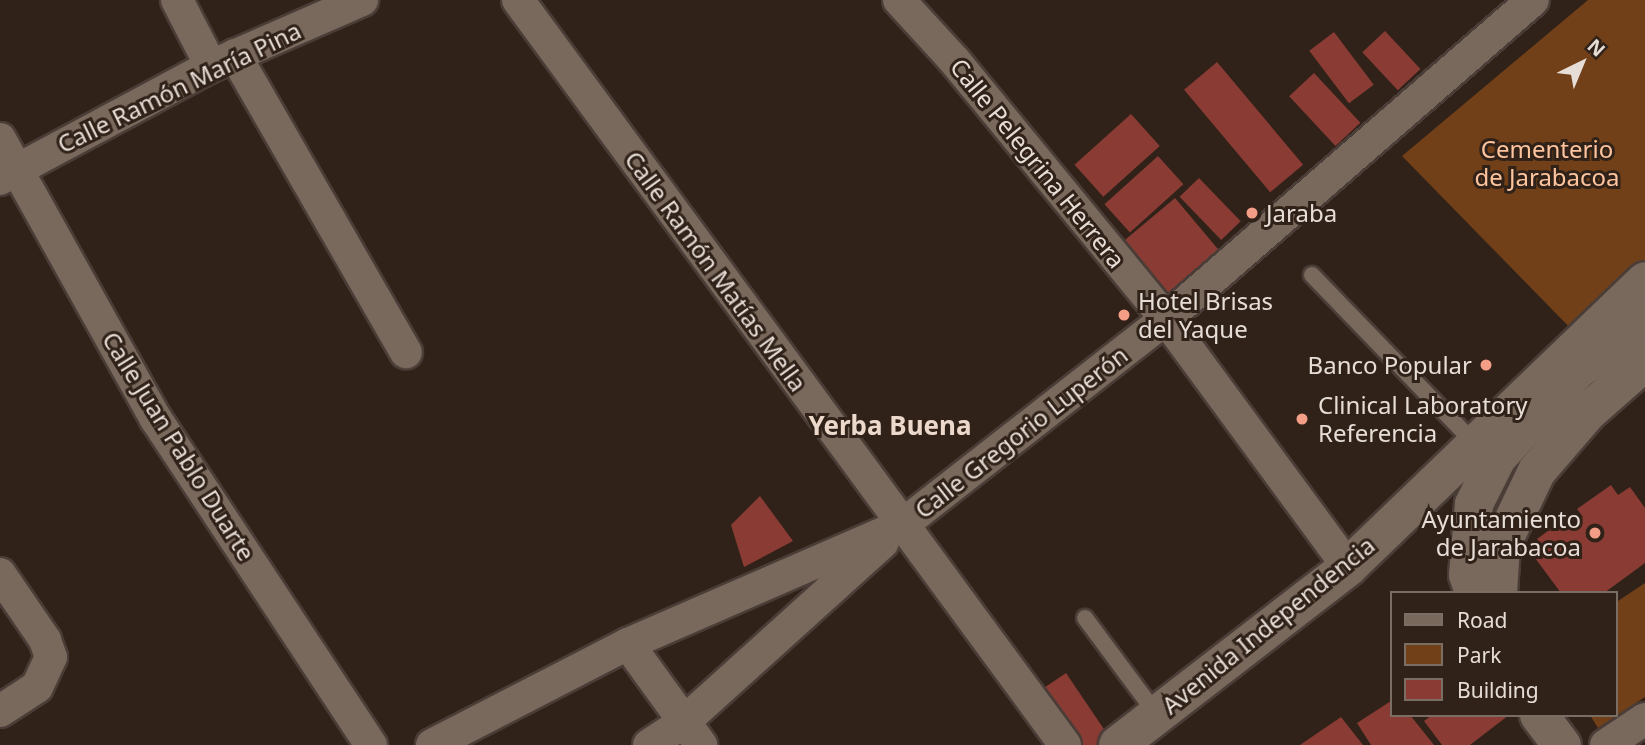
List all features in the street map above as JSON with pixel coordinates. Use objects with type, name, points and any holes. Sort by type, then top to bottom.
[{"type":"street","points":[[177,0],[223,61],[406,352]]},
{"type":"street","name":"Calle Ramón María Pina","points":[[8,174],[223,61],[362,0]]},
{"type":"street","name":"Calle Ramón Matías Mella","points":[[518,0],[1065,745]]},
{"type":"street","name":"Calle Pelegrina Herrera","points":[[899,0],[954,60],[1166,319],[1348,567]]},
{"type":"street","name":"Calle Gregorio Luperón","points":[[432,745],[628,644],[902,525],[1166,319],[1533,0]]},
{"type":"street","name":"Calle Juan Pablo Duarte","points":[[0,139],[8,174],[156,419],[371,745]]},
{"type":"street","points":[[1473,591],[1468,575],[1474,504],[1486,451],[1645,281]]},
{"type":"street","points":[[1486,451],[1577,370],[1645,321]]},
{"type":"street","points":[[1498,591],[1501,546],[1537,471],[1588,412],[1645,362]]},
{"type":"street","name":"Avenida Independencia","points":[[1118,745],[1348,567],[1486,451]]},
{"type":"street","points":[[649,745],[692,733],[902,525]]},
{"type":"street","points":[[0,574],[45,640],[51,657],[37,687],[0,711]]},
{"type":"street","points":[[628,644],[692,733]]},
{"type":"street","points":[[1541,717],[1562,745]]},
{"type":"street","points":[[1606,745],[1645,719]]},
{"type":"lane","points":[[1312,275],[1486,451],[1537,471]]},
{"type":"lane","points":[[1085,618],[1157,715]]},
{"type":"green space","name":"Cementerio de Jarabacoa","points":[[1588,0],[1645,0],[1645,264],[1579,337],[1402,156]]},
{"type":"green space","points":[[1645,583],[1645,697],[1617,715],[1617,602]]},
{"type":"green space","points":[[1591,717],[1615,717],[1598,728]]},
{"type":"building","points":[[1385,31],[1420,69],[1398,90],[1362,52]]},
{"type":"building","points":[[1334,32],[1374,85],[1349,103],[1309,51]]},
{"type":"building","points":[[1217,62],[1303,165],[1270,192],[1184,90]]},
{"type":"building","points":[[1314,73],[1360,123],[1336,146],[1289,96]]},
{"type":"building","points":[[1131,114],[1160,146],[1103,197],[1075,165]]},
{"type":"building","points":[[1158,156],[1183,184],[1130,232],[1104,204]]},
{"type":"building","points":[[1199,178],[1241,221],[1221,240],[1180,197]]},
{"type":"building","points":[[1175,198],[1219,251],[1168,294],[1124,241]]},
{"type":"building","name":"Ayuntamiento de Jarabacoa","points":[[1611,485],[1618,495],[1630,487],[1645,508],[1645,563],[1607,591],[1560,591],[1535,558],[1545,551],[1537,539],[1564,519],[1570,527],[1583,517],[1577,509]]},
{"type":"building","points":[[760,496],[793,541],[744,567],[731,525]]},
{"type":"building","points":[[1066,673],[1114,744],[1072,745],[1038,692]]},
{"type":"building","points":[[1390,702],[1390,717],[1412,717],[1434,745],[1371,745],[1357,723]]},
{"type":"building","points":[[1341,717],[1363,745],[1300,745]]},
{"type":"building","points":[[1429,717],[1506,717],[1470,745],[1442,745],[1424,721]]},
{"type":"place","name":"Jaraba","points":[[1252,213]]},
{"type":"place","name":"Hotel Brisas del Yaque","points":[[1124,315]]},
{"type":"place","name":"Banco Popular","points":[[1486,365]]},
{"type":"place","name":"Clinical Laboratory Referencia","points":[[1302,419]]},
{"type":"place","name":"Ayuntamiento de Jarabacoa","points":[[1595,533]]},
{"type":"district","name":"Yerba Buena","points":[[890,426]]}]
